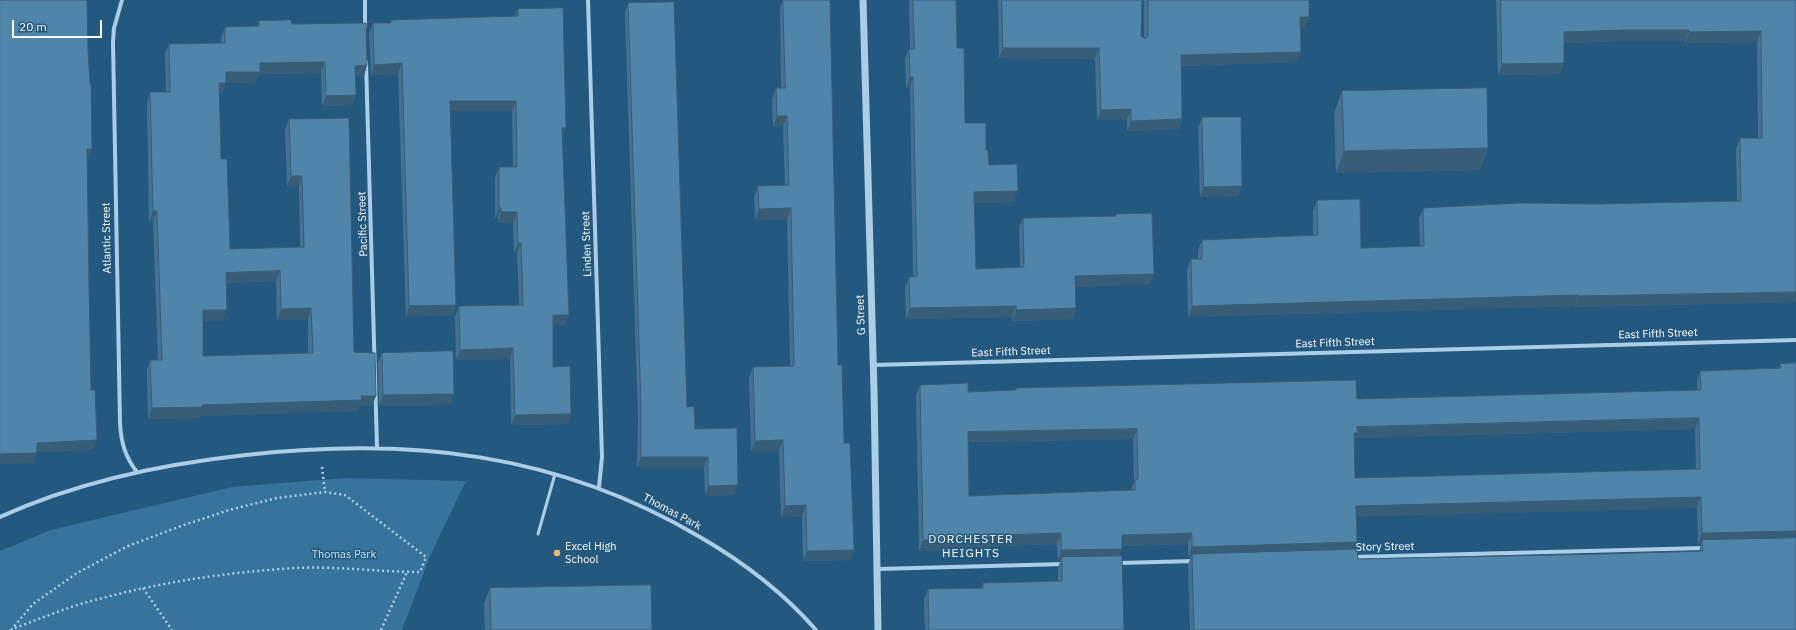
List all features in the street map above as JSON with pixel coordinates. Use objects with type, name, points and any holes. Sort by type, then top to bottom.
[{"type":"street","name":"Atlantic Street","points":[[122,0],[114,28],[113,42],[120,423],[124,449],[128,461],[137,472]]},
{"type":"street","points":[[365,0],[365,30]]},
{"type":"street","name":"Linden Street","points":[[588,0],[602,457],[599,487]]},
{"type":"street","name":"G Street","points":[[863,0],[874,365],[878,630]]},
{"type":"street","name":"Pacific Street","points":[[366,54],[377,447]]},
{"type":"street","name":"East Fifth Street","points":[[874,365],[1796,340]]},
{"type":"street","name":"Thomas Park","points":[[0,517],[82,487],[137,472],[253,454],[320,449],[377,447],[432,451],[485,458],[526,466],[599,487],[662,515],[713,544],[760,577],[785,598],[816,630]]},
{"type":"street","name":"Story Street","points":[[1346,557],[1709,547]]},
{"type":"street","points":[[1114,563],[1202,560]]},
{"type":"street","points":[[878,569],[1067,564]]},
{"type":"lane","points":[[538,534],[555,474]]},
{"type":"path","points":[[322,473],[325,492]]},
{"type":"path","points":[[325,492],[345,495],[426,557],[420,572],[356,568],[297,568],[196,578],[143,588],[94,600],[12,630],[33,604],[76,573],[128,546],[229,510],[277,498],[325,492]]},
{"type":"path","points":[[381,630],[407,572]]},
{"type":"path","points":[[143,588],[172,630]]},
{"type":"green space","name":"Thomas Park","points":[[345,478],[466,481],[430,556],[402,630],[0,630],[0,551],[51,530],[232,487]]},
{"type":"building","points":[[0,0],[87,0],[92,149],[87,149],[91,390],[95,390],[97,440],[37,443],[37,453],[0,454]]},
{"type":"building","points":[[783,0],[830,0],[838,365],[842,365],[844,443],[850,443],[854,550],[807,551],[806,505],[785,506],[783,440],[755,441],[753,367],[794,366],[791,208],[759,209],[758,186],[789,185],[787,116],[777,116],[776,88],[785,88]]},
{"type":"building","points":[[913,0],[956,0],[957,48],[964,48],[965,123],[986,123],[986,150],[988,150],[989,165],[1017,164],[1018,191],[974,192],[976,269],[1024,267],[1023,218],[1116,216],[1116,214],[1152,213],[1154,274],[1075,276],[1076,308],[1016,310],[1016,306],[910,308],[909,277],[917,276],[913,77],[910,77],[909,49],[914,49]]},
{"type":"building","points":[[1002,0],[1142,0],[1141,36],[1145,39],[1148,36],[1148,0],[1309,0],[1309,17],[1300,17],[1301,52],[1181,55],[1182,119],[1131,121],[1131,109],[1101,110],[1099,48],[1003,48]]},
{"type":"building","points":[[1501,0],[1796,0],[1796,292],[1578,295],[1192,306],[1191,259],[1202,259],[1202,240],[1318,235],[1317,200],[1360,199],[1361,248],[1424,246],[1423,208],[1519,203],[1599,204],[1741,201],[1740,138],[1762,138],[1761,31],[1689,32],[1689,30],[1624,30],[1564,32],[1564,63],[1502,64]]},
{"type":"building","points":[[674,2],[687,407],[694,406],[695,429],[737,428],[738,485],[708,486],[708,457],[641,457],[641,407],[628,3]]},
{"type":"building","points":[[563,8],[566,128],[562,128],[569,315],[553,315],[553,367],[570,366],[571,414],[515,415],[513,348],[460,350],[459,306],[523,305],[521,243],[518,243],[517,212],[501,212],[501,208],[499,208],[499,167],[517,167],[516,101],[450,101],[456,305],[409,306],[402,63],[374,65],[373,23],[391,23],[391,20],[518,16],[518,9]]},
{"type":"building","points":[[291,20],[292,24],[366,23],[367,65],[355,66],[356,95],[326,96],[325,62],[260,63],[260,72],[226,72],[226,83],[219,83],[221,159],[227,159],[230,249],[304,247],[302,176],[291,176],[289,119],[349,118],[354,352],[375,353],[376,396],[361,396],[362,400],[152,408],[150,360],[162,360],[157,211],[153,211],[150,92],[170,92],[169,44],[225,43],[225,27],[259,26],[259,21]],"holes":[[[280,271],[281,309],[311,308],[313,353],[203,356],[203,310],[227,310],[226,273]]]},
{"type":"building","points":[[1487,88],[1488,148],[1344,151],[1342,91]]},
{"type":"building","points":[[1202,117],[1241,117],[1242,186],[1204,187]]},
{"type":"building","points":[[453,351],[454,394],[383,395],[382,353]]},
{"type":"building","points":[[1796,363],[1796,531],[1702,533],[1701,497],[1356,506],[1357,542],[1192,547],[1192,533],[1122,535],[1122,549],[1061,550],[1061,533],[970,536],[970,539],[923,540],[920,385],[968,383],[968,392],[1016,390],[1016,388],[1356,380],[1357,399],[1701,390],[1700,371],[1781,368],[1780,364]],"holes":[[[1699,418],[1700,469],[1355,478],[1354,433],[1358,433],[1357,427]],[[1137,429],[1138,479],[1135,480],[1135,490],[969,496],[968,432]]]},
{"type":"building","points":[[1796,538],[1796,630],[1194,630],[1192,554],[1357,549],[1358,559],[1604,554],[1703,551],[1702,540]]},
{"type":"building","points":[[1122,556],[1124,630],[929,630],[928,589],[983,588],[983,583],[1062,581],[1062,557]]},
{"type":"building","points":[[651,585],[652,630],[491,630],[490,588]]},
{"type":"place","name":"Excel High School","points":[[557,553]]},
{"type":"district","name":"DORCHESTER HEIGHTS","points":[[971,547]]}]
